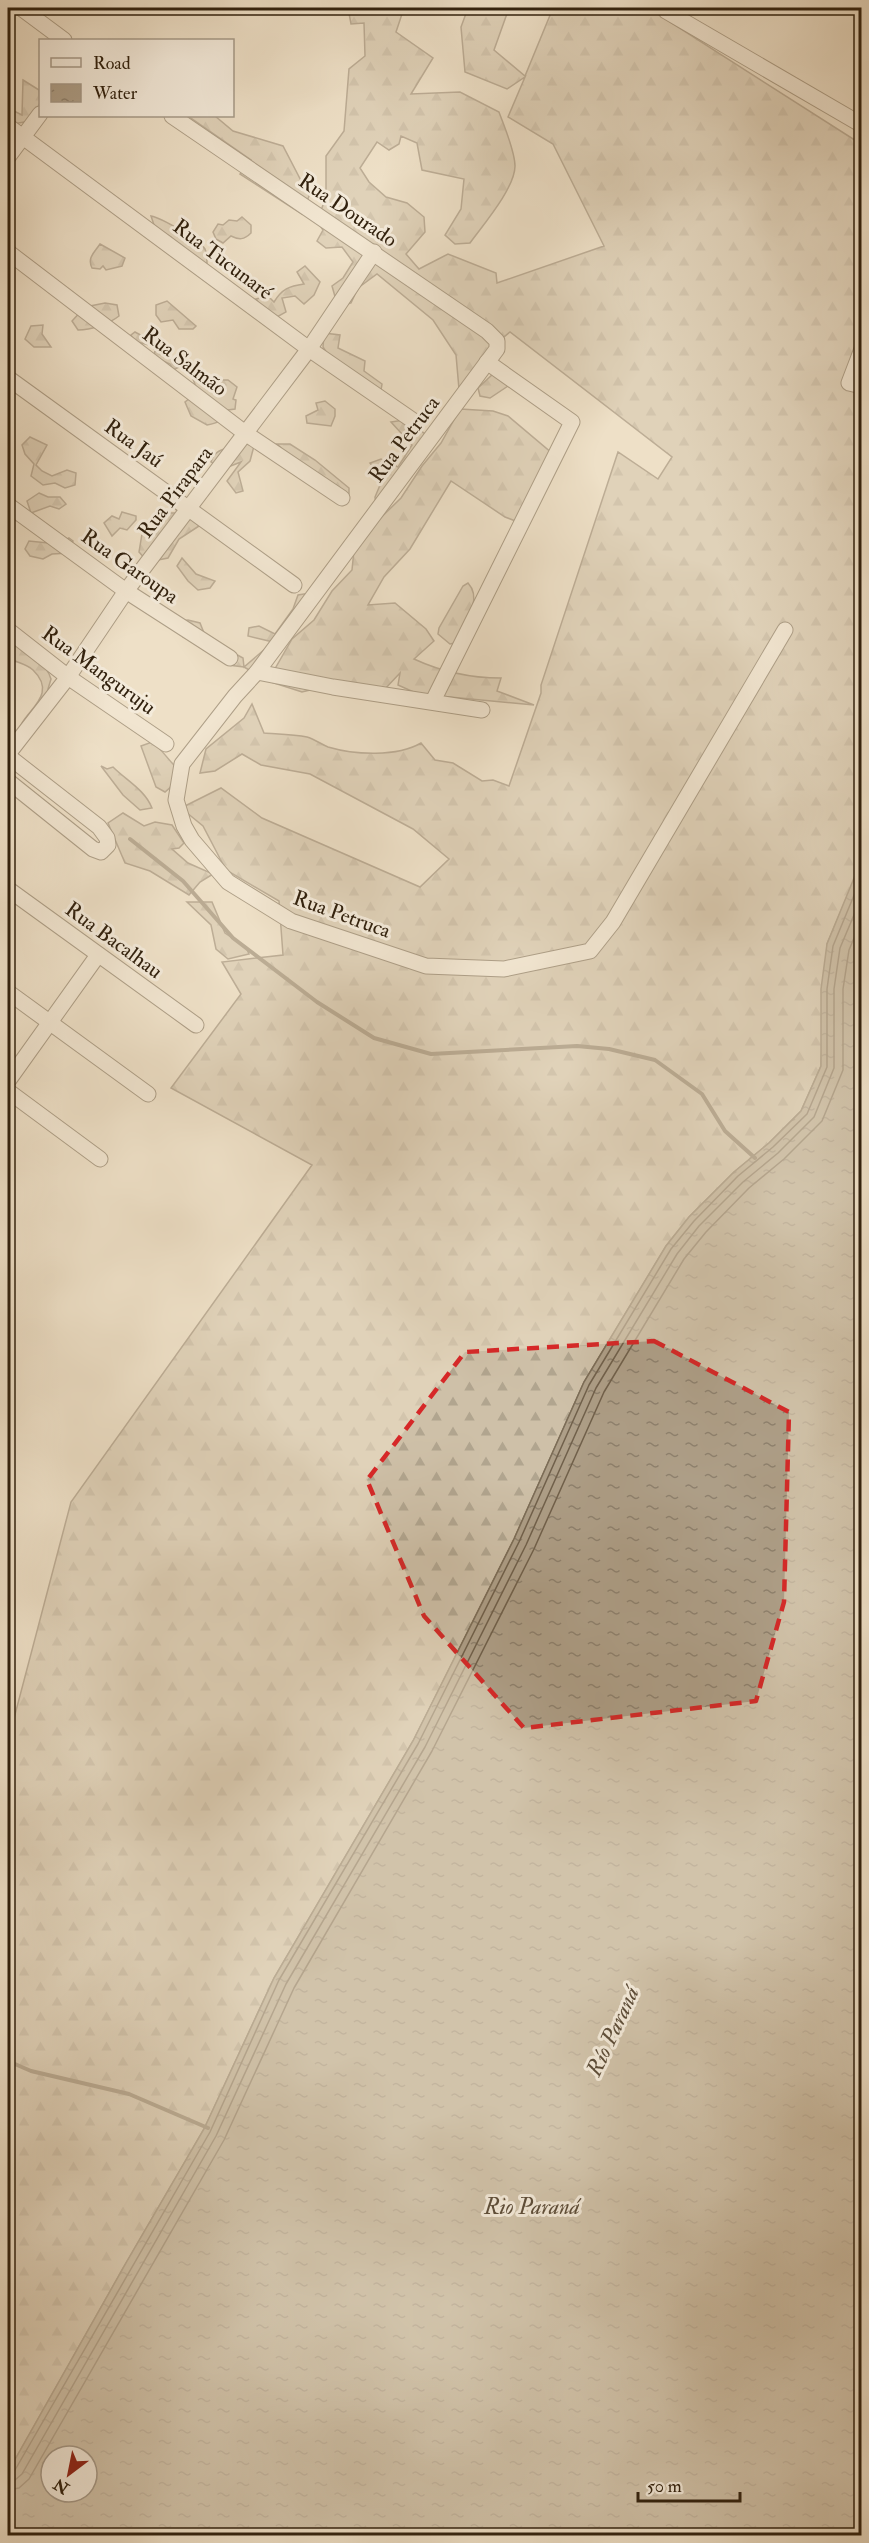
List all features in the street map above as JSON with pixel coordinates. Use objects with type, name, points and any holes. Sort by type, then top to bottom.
[{"type":"street","points":[[21,8],[63,39]]},
{"type":"street","points":[[669,8],[666,11],[861,125]]},
{"type":"street","points":[[8,157],[39,115]]},
{"type":"street","name":"Rua Dourado","points":[[173,117],[374,252],[487,331],[497,341]]},
{"type":"street","name":"Rua Tucunaré","points":[[8,126],[309,349],[416,422]]},
{"type":"street","name":"Rua Salmão","points":[[8,252],[245,433],[342,498]]},
{"type":"street","name":"Rua Pirapara","points":[[8,755],[68,677],[126,591],[309,349],[374,252]]},
{"type":"street","name":"Rua Petruca","points":[[497,341],[497,349],[257,672],[235,696],[182,764],[176,800],[184,826],[192,840],[228,882],[291,921],[426,966],[504,969],[590,951],[613,922],[785,630]]},
{"type":"street","points":[[855,384],[861,349]]},
{"type":"street","points":[[433,701],[572,422],[487,362]]},
{"type":"street","name":"Rua Jaú","points":[[8,378],[294,585]]},
{"type":"street","name":"Rua Garoupa","points":[[8,505],[126,591],[230,658]]},
{"type":"street","name":"Rua Manguruju","points":[[8,630],[68,677],[166,744]]},
{"type":"street","points":[[257,672],[333,687],[482,710]]},
{"type":"street","points":[[8,755],[99,827],[107,838],[108,845],[101,852],[93,849],[8,781]]},
{"type":"street","name":"Rua Bacalhau","points":[[8,889],[196,1025]]},
{"type":"street","points":[[8,1081],[98,955]]},
{"type":"street","points":[[8,992],[148,1094]]},
{"type":"street","points":[[8,1091],[100,1160]]},
{"type":"highlighted area","points":[[654,1341],[789,1412],[784,1602],[756,1701],[524,1728],[424,1616],[367,1480],[465,1352]]},
{"type":"green space","points":[[348,8],[404,8],[396,32],[433,58],[411,94],[460,92],[499,112],[515,160],[514,175],[510,185],[490,217],[470,243],[455,244],[445,235],[461,209],[464,179],[422,170],[417,143],[401,136],[399,144],[389,150],[377,142],[360,168],[369,182],[386,197],[407,203],[424,217],[425,232],[406,254],[419,269],[448,254],[496,273],[497,283],[604,246],[553,144],[508,117],[525,77],[507,89],[465,72],[461,27],[468,8],[509,8],[494,50],[525,76],[553,8],[652,8],[659,15],[861,144],[862,861],[827,944],[821,1066],[801,1111],[689,1217],[666,1246],[584,1382],[514,1539],[413,1741],[274,1978],[204,2129],[8,2472],[8,1741],[71,1502],[312,1165],[171,1088],[241,994],[222,962],[283,955],[279,901],[226,870],[203,826],[181,808],[221,788],[262,818],[420,887],[449,859],[413,829],[310,774],[261,765],[242,754],[215,771],[200,773],[206,749],[244,718],[252,704],[264,733],[307,737],[328,747],[363,753],[400,751],[421,743],[435,760],[453,763],[482,781],[493,780],[509,786],[618,452],[658,479],[672,457],[510,332],[493,346],[459,389],[456,355],[433,320],[377,274],[358,288],[351,303],[338,307],[332,286],[343,278],[353,262],[342,247],[326,248],[317,241],[323,230],[317,221],[326,197],[326,156],[344,131],[349,69],[365,56],[364,23],[351,24]]},
{"type":"green space","points":[[23,80],[39,90],[39,105],[30,121],[13,124],[8,120],[8,108],[22,115]]},
{"type":"green space","points":[[189,117],[216,117],[233,131],[283,146],[309,196],[302,214],[240,174],[251,160]]},
{"type":"green space","points":[[151,216],[171,225],[201,245],[206,251],[207,263],[199,264],[181,251],[171,237],[155,228]]},
{"type":"green space","points":[[242,217],[251,225],[251,233],[241,239],[231,236],[223,243],[216,239],[213,232],[218,224],[223,225],[229,220],[237,221]]},
{"type":"green space","points":[[100,244],[125,258],[122,266],[106,270],[103,266],[100,269],[92,268],[91,258]]},
{"type":"green space","points":[[305,266],[320,282],[314,295],[304,304],[295,296],[282,298],[286,312],[277,317],[263,310],[256,299],[268,296],[274,302],[286,289],[304,284],[297,272]]},
{"type":"green space","points":[[167,301],[196,326],[193,329],[179,329],[173,320],[161,322],[156,315],[156,305]]},
{"type":"green space","points":[[105,303],[117,305],[119,316],[100,326],[78,330],[72,321],[85,307]]},
{"type":"green space","points":[[43,325],[42,334],[51,347],[34,347],[25,339],[31,326]]},
{"type":"green space","points":[[135,332],[146,338],[160,338],[164,342],[162,350],[181,366],[173,370],[170,364],[154,357],[155,350],[149,345],[134,341],[131,335]]},
{"type":"green space","points":[[324,333],[340,335],[338,348],[365,361],[364,371],[382,384],[381,390],[332,361],[323,347]]},
{"type":"green space","points":[[494,373],[508,386],[490,398],[480,396],[478,388]]},
{"type":"green space","points":[[191,374],[200,374],[208,380],[228,380],[237,387],[233,399],[236,400],[235,409],[228,410],[220,421],[207,425],[191,416],[185,402],[198,392]]},
{"type":"green space","points":[[325,401],[335,409],[331,426],[307,423],[306,416],[318,410],[316,403]]},
{"type":"green space","points":[[460,409],[493,411],[508,416],[553,454],[518,522],[505,517],[451,481],[410,549],[384,577],[368,605],[395,603],[426,629],[434,641],[414,659],[456,673],[501,678],[497,691],[534,705],[418,694],[398,685],[400,673],[383,691],[318,688],[302,692],[268,681],[292,639],[314,620],[332,591],[352,570],[354,550],[364,534],[401,498],[422,466],[441,443]]},
{"type":"green space","points":[[404,420],[427,435],[376,506],[375,497],[383,478],[370,463],[381,459],[398,467],[412,445],[391,422]]},
{"type":"green space","points":[[30,437],[47,445],[36,465],[52,476],[67,470],[76,473],[75,485],[65,488],[55,483],[43,485],[31,476],[34,464],[25,454],[22,445]]},
{"type":"green space","points":[[239,442],[254,446],[250,461],[238,472],[243,491],[236,493],[227,481],[241,462],[223,469],[211,462],[216,453]]},
{"type":"green space","points":[[277,444],[290,444],[315,460],[349,488],[349,497],[298,464]]},
{"type":"green space","points":[[39,493],[48,497],[60,497],[66,504],[59,509],[50,506],[31,513],[27,501]]},
{"type":"green space","points":[[174,499],[199,526],[179,539],[168,558],[148,562],[139,552],[142,534],[157,523],[164,513],[177,513]]},
{"type":"green space","points":[[122,512],[136,516],[136,520],[127,530],[120,528],[112,536],[104,523],[112,516],[119,519]]},
{"type":"green space","points":[[69,538],[73,541],[69,553],[52,554],[43,559],[30,556],[25,549],[29,541],[58,544]]},
{"type":"green space","points":[[182,558],[196,574],[215,581],[210,588],[198,590],[188,581],[177,566]]},
{"type":"green space","points":[[468,583],[474,597],[473,605],[455,643],[450,644],[438,634],[439,628],[463,586]]},
{"type":"green space","points":[[310,593],[311,596],[260,663],[251,671],[244,667],[273,642],[248,636],[249,628],[259,626],[275,634],[293,609],[298,595]]},
{"type":"green space","points":[[182,621],[200,623],[206,638],[243,658],[244,667],[228,665],[208,649],[183,637]]},
{"type":"green space","points":[[8,641],[33,655],[45,667],[51,679],[48,689],[50,695],[19,735],[20,727],[41,697],[43,689],[41,680],[33,670],[8,658]]},
{"type":"green space","points":[[152,742],[177,768],[173,785],[165,792],[156,787],[141,746]]},
{"type":"green space","points":[[101,766],[107,769],[113,767],[140,791],[152,808],[140,810],[123,795]]},
{"type":"green space","points":[[123,813],[144,826],[155,822],[172,825],[184,843],[179,848],[172,849],[188,863],[213,874],[200,882],[189,895],[150,871],[125,863],[108,823]]},
{"type":"green space","points":[[187,902],[212,902],[225,933],[246,947],[249,954],[228,959],[216,949],[211,925]]},
{"type":"water","name":"Rio Paraná","points":[[861,861],[861,2535],[8,2535],[8,2472],[204,2129],[274,1978],[413,1741],[514,1539],[584,1382],[666,1246],[689,1217],[801,1111],[821,1066],[821,989],[827,944]]},
{"type":"waterway","points":[[130,839],[183,881],[233,938],[317,1002],[374,1038],[431,1054],[577,1046],[609,1049],[655,1060],[702,1094],[725,1131],[755,1158]]},
{"type":"waterway","points":[[8,2061],[31,2071],[129,2094],[208,2128]]},
{"type":"water label","name":"Río Paraná","points":[[612,2031]]}]
